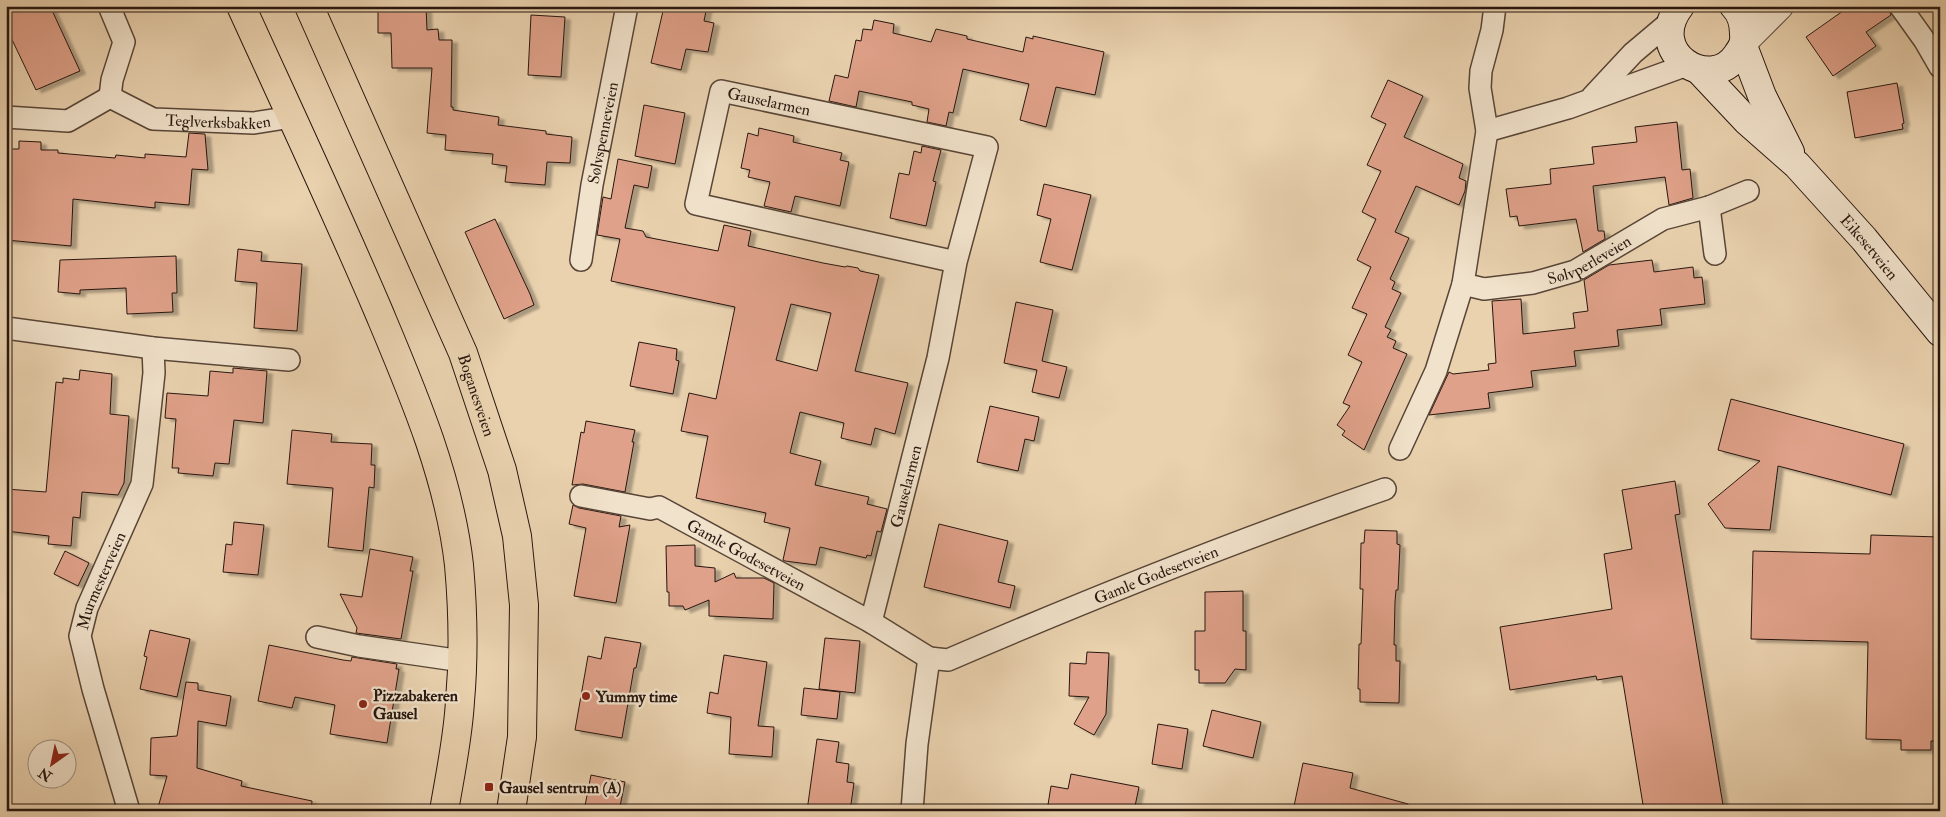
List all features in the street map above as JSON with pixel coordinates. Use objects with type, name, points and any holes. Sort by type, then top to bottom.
[{"type":"main road","points":[[241,6],[411,388],[444,489],[458,564],[462,621],[460,703],[444,811]]},
{"type":"main road","name":"Boganesveien","points":[[309,6],[463,353],[502,470],[517,536],[524,605],[522,737],[511,811]]},
{"type":"main road","name":"Eikesetveien","points":[[1734,6],[1744,23],[1744,43],[1762,96],[1797,165]]},
{"type":"main road","points":[[1693,68],[1717,70],[1733,61],[1744,43],[1779,6]]},
{"type":"main road","name":"Eikesetveien","points":[[1673,13],[1670,38],[1675,54],[1693,68],[1747,121],[1797,165],[1864,239],[1940,332]]},
{"type":"street","points":[[6,117],[68,121],[110,97],[112,80],[124,42],[109,6]]},
{"type":"street","name":"Sølvspenneveien","points":[[580,260],[592,185],[627,6]]},
{"type":"street","points":[[1400,449],[1436,371],[1463,284],[1487,131],[1480,88],[1481,71],[1496,6]]},
{"type":"street","points":[[1900,6],[1940,67]]},
{"type":"street","points":[[1589,101],[1673,13]]},
{"type":"street","points":[[1487,131],[1589,101],[1648,78],[1693,68]]},
{"type":"street","name":"Gauselarmen","points":[[871,622],[938,358],[956,262],[987,147],[721,91],[696,204],[956,262]]},
{"type":"street","name":"Teglverksbakken","points":[[110,97],[154,119],[254,123],[292,117]]},
{"type":"street","name":"Sølvperleveien","points":[[1463,284],[1484,288],[1533,282],[1575,271],[1663,220],[1709,207],[1748,190]]},
{"type":"street","points":[[1709,207],[1715,254]]},
{"type":"street","points":[[6,328],[153,348],[290,360]]},
{"type":"street","name":"Murmesterveien","points":[[128,811],[80,636],[87,608],[142,484],[154,373],[153,348]]},
{"type":"street","name":"Gamle Godesetveien","points":[[581,496],[650,509],[659,507],[871,622],[929,658],[948,660],[1100,595],[1385,489]]},
{"type":"street","points":[[318,637],[360,646],[462,660]]},
{"type":"street","points":[[912,811],[917,744],[929,658]]},
{"type":"building","points":[[6,6],[50,6],[80,71],[36,90],[6,27]]},
{"type":"building","points":[[378,6],[426,6],[427,30],[438,29],[439,40],[452,40],[451,107],[453,107],[453,110],[499,117],[498,125],[546,131],[546,134],[572,137],[570,163],[547,162],[545,185],[505,182],[507,166],[492,164],[493,154],[445,150],[446,135],[427,133],[432,68],[392,68],[391,33],[378,33]]},
{"type":"building","points":[[667,6],[707,6],[704,21],[714,23],[708,52],[686,49],[681,70],[651,63],[663,11],[665,12]]},
{"type":"building","points":[[1850,6],[1888,6],[1891,15],[1866,32],[1876,46],[1833,76],[1806,37]]},
{"type":"building","points":[[531,15],[565,17],[561,77],[528,75]]},
{"type":"building","points":[[874,20],[894,24],[893,33],[931,42],[936,29],[967,36],[967,39],[1023,52],[1026,37],[1033,39],[1033,36],[1104,52],[1095,95],[1056,87],[1046,127],[1020,120],[1029,84],[963,69],[953,113],[949,112],[946,126],[927,122],[929,109],[912,105],[912,102],[859,91],[856,107],[829,101],[835,75],[848,78],[856,40],[861,41],[863,29],[872,30]]},
{"type":"building","points":[[1388,80],[1423,96],[1404,137],[1463,164],[1459,178],[1466,181],[1465,191],[1459,205],[1416,186],[1395,232],[1409,238],[1390,279],[1395,282],[1392,289],[1401,293],[1385,327],[1391,330],[1387,337],[1396,341],[1393,348],[1407,354],[1364,450],[1342,435],[1345,431],[1337,425],[1350,406],[1343,403],[1362,362],[1348,355],[1367,314],[1352,308],[1371,267],[1357,260],[1376,219],[1362,212],[1381,171],[1367,165],[1386,124],[1371,117]]},
{"type":"building","points":[[1897,83],[1904,123],[1902,124],[1903,129],[1855,138],[1847,92]]},
{"type":"building","points":[[644,105],[685,113],[675,164],[635,156]]},
{"type":"building","points":[[1677,122],[1682,170],[1690,169],[1693,198],[1669,205],[1665,177],[1593,186],[1598,231],[1604,231],[1605,239],[1583,252],[1576,219],[1519,226],[1517,216],[1510,217],[1506,189],[1551,184],[1550,169],[1594,164],[1592,147],[1637,142],[1635,127]]},
{"type":"building","points":[[759,128],[794,136],[793,142],[842,153],[840,160],[849,162],[840,206],[795,196],[791,212],[764,206],[770,182],[748,177],[750,170],[741,168],[748,133],[758,136]]},
{"type":"building","points":[[189,133],[205,134],[208,170],[192,169],[189,205],[155,202],[155,208],[73,199],[71,246],[6,240],[6,149],[19,149],[19,141],[41,142],[41,150],[58,150],[58,153],[115,158],[116,155],[145,158],[145,154],[186,157]]},
{"type":"building","points":[[922,146],[941,150],[933,181],[936,182],[926,226],[890,218],[899,173],[909,175],[914,151],[921,153]]},
{"type":"building","points":[[618,159],[652,166],[648,188],[634,185],[625,228],[643,231],[646,237],[718,251],[724,225],[751,231],[748,246],[823,263],[858,268],[860,271],[879,275],[855,371],[908,383],[895,434],[875,428],[871,445],[841,438],[844,423],[800,412],[790,453],[821,461],[815,485],[869,497],[867,504],[887,509],[881,532],[877,531],[871,556],[867,555],[866,558],[820,547],[816,565],[785,561],[783,560],[790,528],[764,522],[766,513],[696,498],[708,436],[681,431],[689,393],[716,399],[735,307],[611,281],[620,239],[597,235],[603,197],[611,199]],"holes":[[[791,304],[831,313],[817,371],[776,360]]]},
{"type":"building","points":[[1044,184],[1091,195],[1072,270],[1040,262],[1051,219],[1037,215]]},
{"type":"building","points":[[495,219],[534,305],[504,319],[465,232]]},
{"type":"building","points":[[238,249],[262,252],[261,261],[302,264],[297,331],[254,328],[257,283],[235,281]]},
{"type":"building","points":[[176,256],[177,293],[172,293],[173,312],[127,314],[126,288],[80,290],[80,294],[58,292],[60,260]]},
{"type":"building","points":[[1652,260],[1654,272],[1693,267],[1694,278],[1702,277],[1705,304],[1660,309],[1662,325],[1617,330],[1619,346],[1574,351],[1576,366],[1531,371],[1533,387],[1488,393],[1490,408],[1429,415],[1449,372],[1453,374],[1489,370],[1488,364],[1496,363],[1492,301],[1521,299],[1523,334],[1575,328],[1573,313],[1588,311],[1584,280],[1609,265]]},
{"type":"building","points":[[1016,302],[1053,310],[1042,361],[1067,367],[1059,398],[1032,392],[1037,370],[1004,363]]},
{"type":"building","points":[[639,342],[677,349],[676,360],[679,361],[673,394],[630,386]]},
{"type":"building","points":[[233,368],[267,371],[263,423],[234,420],[229,464],[215,463],[213,476],[178,473],[179,468],[172,468],[176,419],[165,418],[167,393],[208,396],[210,371],[233,373]]},
{"type":"building","points":[[80,370],[112,374],[110,414],[129,416],[124,483],[118,495],[82,492],[80,518],[73,517],[71,546],[48,544],[49,536],[6,531],[6,489],[46,492],[56,382],[63,383],[63,378],[79,380]]},
{"type":"building","points":[[1731,399],[1904,444],[1891,495],[1778,466],[1770,530],[1725,528],[1708,504],[1760,461],[1718,450]]},
{"type":"building","points":[[990,406],[1039,417],[1034,441],[1025,439],[1018,471],[977,462]]},
{"type":"building","points":[[586,421],[635,430],[625,492],[583,484],[572,485],[581,432],[584,433]]},
{"type":"building","points":[[292,430],[332,434],[331,442],[372,444],[371,465],[375,465],[374,488],[369,487],[363,551],[328,547],[333,488],[287,484]]},
{"type":"building","points":[[1675,481],[1680,514],[1675,515],[1724,811],[1644,811],[1622,676],[1597,680],[1596,676],[1510,690],[1500,627],[1612,609],[1604,554],[1632,549],[1622,490]]},
{"type":"building","points":[[573,505],[579,508],[621,516],[619,527],[630,525],[616,603],[574,596],[586,528],[569,524]]},
{"type":"building","points":[[234,522],[264,525],[258,575],[223,572],[226,544],[232,545]]},
{"type":"building","points":[[939,524],[1008,541],[998,582],[1015,586],[1010,608],[924,587]]},
{"type":"building","points":[[1365,530],[1397,531],[1397,544],[1400,545],[1398,590],[1396,590],[1395,602],[1394,645],[1396,645],[1396,661],[1400,661],[1399,703],[1360,702],[1360,689],[1358,689],[1359,644],[1361,644],[1363,589],[1360,589],[1361,543],[1364,543]]},
{"type":"building","points":[[1871,535],[1940,537],[1940,741],[1931,741],[1931,750],[1901,750],[1901,740],[1866,739],[1868,642],[1751,639],[1753,551],[1870,554]]},
{"type":"building","points":[[695,545],[695,566],[715,568],[715,582],[734,573],[736,578],[764,578],[774,583],[773,619],[709,616],[709,600],[685,610],[683,606],[669,606],[666,546]]},
{"type":"building","points":[[370,549],[413,557],[410,571],[413,571],[401,639],[356,633],[357,628],[340,594],[362,597]]},
{"type":"building","points":[[65,551],[89,563],[78,586],[54,574]]},
{"type":"building","points":[[1243,591],[1243,631],[1246,631],[1246,670],[1235,669],[1225,683],[1199,683],[1199,670],[1195,670],[1195,631],[1205,631],[1205,592]]},
{"type":"building","points":[[150,630],[190,639],[177,697],[140,689],[147,657],[144,656]]},
{"type":"building","points":[[605,637],[641,643],[636,668],[634,668],[622,738],[575,730],[588,656],[601,659]]},
{"type":"building","points":[[825,638],[860,641],[855,693],[819,689]]},
{"type":"building","points":[[269,645],[343,660],[351,661],[352,657],[397,664],[396,669],[399,669],[387,743],[330,734],[335,705],[295,697],[292,708],[258,701]]},
{"type":"building","points":[[1087,652],[1109,653],[1106,714],[1094,735],[1074,724],[1089,697],[1069,696],[1070,663],[1086,664]]},
{"type":"building","points":[[724,655],[767,662],[758,726],[774,727],[772,757],[729,754],[731,717],[707,713],[710,692],[718,694]]},
{"type":"building","points":[[186,682],[198,683],[198,690],[231,696],[226,726],[198,721],[197,768],[242,781],[241,786],[312,801],[311,811],[157,811],[167,776],[150,775],[151,738],[177,736]]},
{"type":"building","points":[[804,688],[840,692],[837,719],[801,715]]},
{"type":"building","points":[[1212,710],[1261,722],[1253,758],[1203,746]]},
{"type":"building","points":[[1158,724],[1188,729],[1182,769],[1152,764]]},
{"type":"building","points":[[817,739],[839,742],[836,762],[849,764],[847,782],[854,783],[850,811],[807,811]]},
{"type":"building","points":[[1303,763],[1353,773],[1350,788],[1408,804],[1407,811],[1293,811]]},
{"type":"building","points":[[1071,774],[1139,787],[1134,811],[1047,811],[1051,786],[1068,789]]},
{"type":"building","points":[[591,775],[625,782],[619,811],[584,811]]},
{"type":"place","name":"Yummy time","points":[[586,696]]},
{"type":"place","name":"Pizzabakeren Gausel","points":[[363,704]]},
{"type":"place","name":"Gausel sentrum (A)","points":[[489,787]]}]
